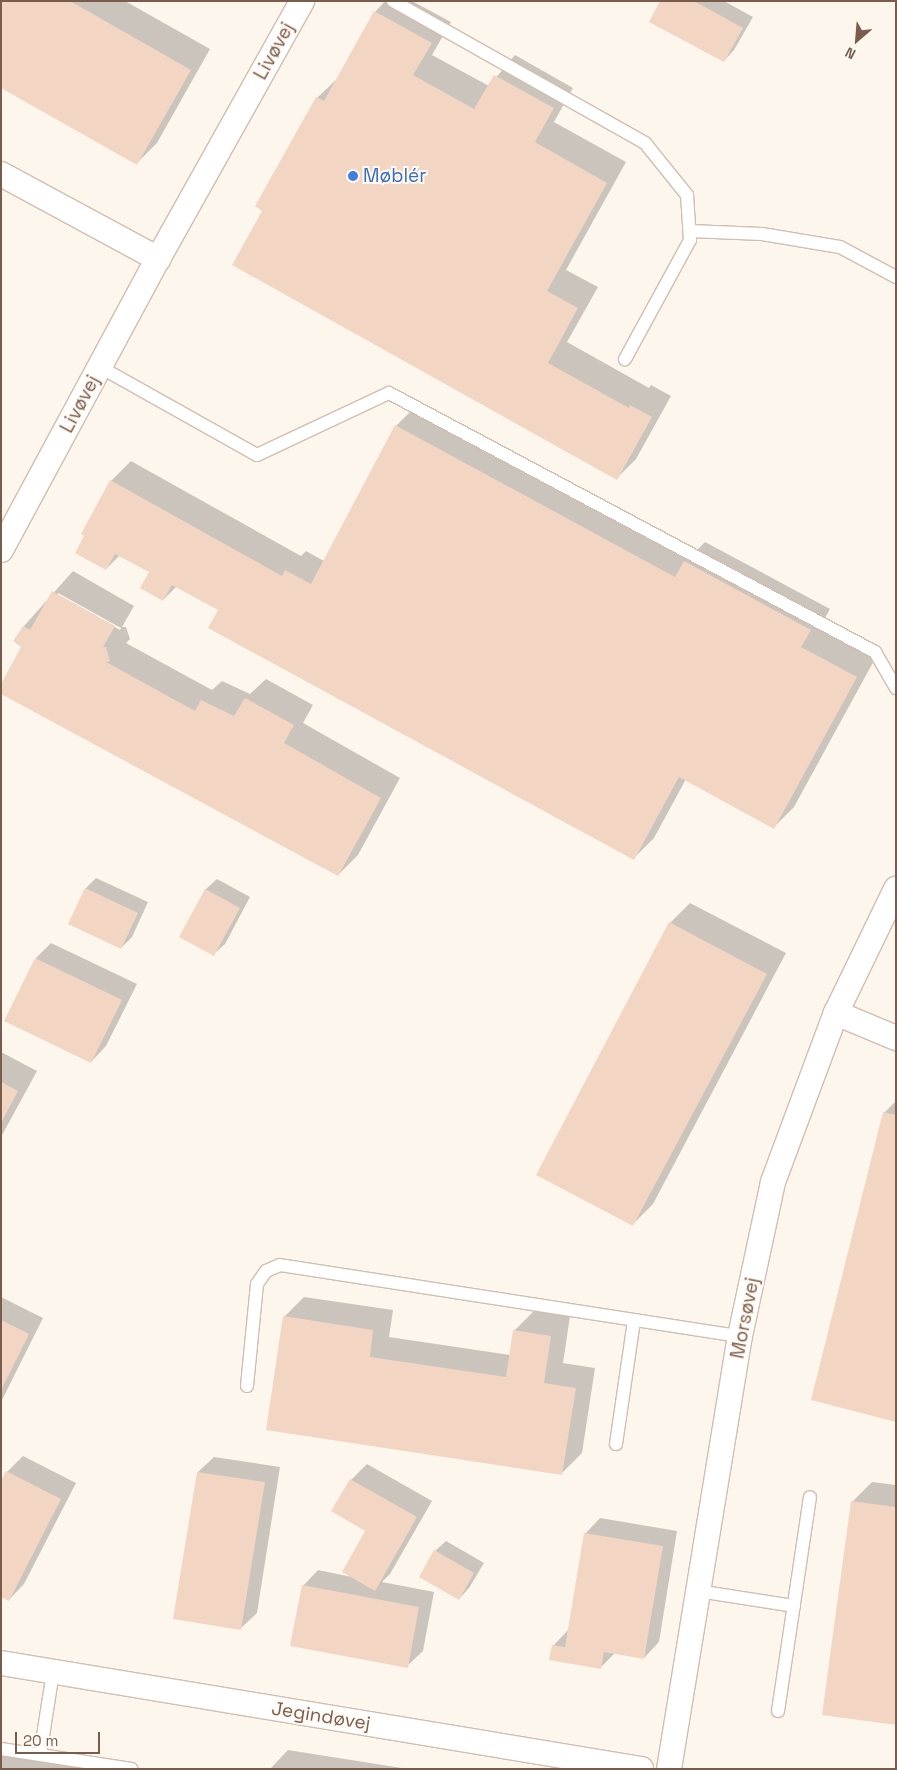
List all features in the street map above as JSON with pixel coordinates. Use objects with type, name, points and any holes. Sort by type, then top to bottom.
[{"type":"street","name":"Livøvej","points":[[1,550],[158,259],[302,1]]},
{"type":"street","points":[[1,174],[158,259]]},
{"type":"street","name":"Morsøvej","points":[[669,1769],[740,1336],[772,1182],[836,1013],[896,889]]},
{"type":"street","points":[[836,1013],[896,1038]]},
{"type":"street","name":"Jegindøvej","points":[[1,1663],[641,1769]]},
{"type":"lane","points":[[393,1],[645,143],[688,195],[690,240],[625,359]]},
{"type":"lane","points":[[690,231],[762,234],[840,247],[896,277]]},
{"type":"lane","points":[[100,367],[256,455],[389,393],[875,652],[896,688]]},
{"type":"lane","points":[[247,1386],[257,1284],[266,1271],[280,1265],[740,1336]]},
{"type":"lane","points":[[616,1444],[634,1320]]},
{"type":"lane","points":[[778,1711],[810,1497]]},
{"type":"lane","points":[[698,1591],[794,1606]]},
{"type":"lane","points":[[40,1755],[53,1672]]},
{"type":"lane","points":[[1,1749],[131,1769]]},
{"type":"building","points":[[1,1],[70,1],[191,70],[137,165],[1,88]]},
{"type":"building","points":[[660,1],[694,1],[743,28],[724,62],[649,22]]},
{"type":"building","points":[[374,11],[432,43],[413,75],[474,109],[494,75],[554,108],[535,142],[607,183],[547,291],[578,308],[548,363],[629,408],[630,405],[652,417],[617,480],[232,265],[262,211],[255,206],[316,97],[324,101]]},
{"type":"building","points":[[395,425],[675,577],[684,561],[811,630],[801,647],[857,677],[774,829],[679,777],[634,860],[208,628],[218,610],[172,585],[163,601],[140,588],[149,572],[115,554],[106,570],[75,553],[84,536],[81,534],[110,480],[282,576],[285,570],[311,584]]},
{"type":"building","points":[[52,591],[115,626],[103,647],[106,647],[110,661],[106,662],[195,711],[201,700],[234,716],[245,698],[294,725],[284,743],[381,798],[338,876],[1,694],[1,684],[21,647],[13,641],[23,626],[30,630]]},
{"type":"building","points":[[85,888],[138,913],[121,949],[68,924]]},
{"type":"building","points":[[205,889],[240,908],[214,956],[179,937]]},
{"type":"building","points":[[669,922],[767,974],[633,1226],[536,1175]]},
{"type":"building","points":[[35,958],[122,1000],[91,1063],[4,1021]]},
{"type":"building","points":[[1,1082],[18,1091],[1,1123]]},
{"type":"building","points":[[883,1112],[896,1115],[896,1422],[811,1400]]},
{"type":"building","points":[[283,1316],[373,1330],[370,1357],[506,1377],[513,1330],[551,1336],[544,1383],[576,1388],[562,1475],[266,1430]]},
{"type":"building","points":[[1,1320],[29,1334],[1,1390]]},
{"type":"building","points":[[6,1471],[61,1499],[9,1601],[1,1597],[1,1481]]},
{"type":"building","points":[[197,1472],[265,1482],[241,1630],[173,1619]]},
{"type":"building","points":[[350,1479],[417,1517],[375,1591],[342,1572],[365,1531],[331,1511]]},
{"type":"building","points":[[851,1501],[896,1507],[896,1725],[822,1715]]},
{"type":"building","points":[[584,1533],[663,1546],[644,1659],[604,1652],[601,1669],[549,1660],[552,1645],[565,1647]]},
{"type":"building","points":[[434,1550],[474,1573],[459,1600],[419,1577]]},
{"type":"building","points":[[302,1585],[419,1607],[408,1668],[290,1646]]},
{"type":"place","name":"Møblér","points":[[353,176]]}]
